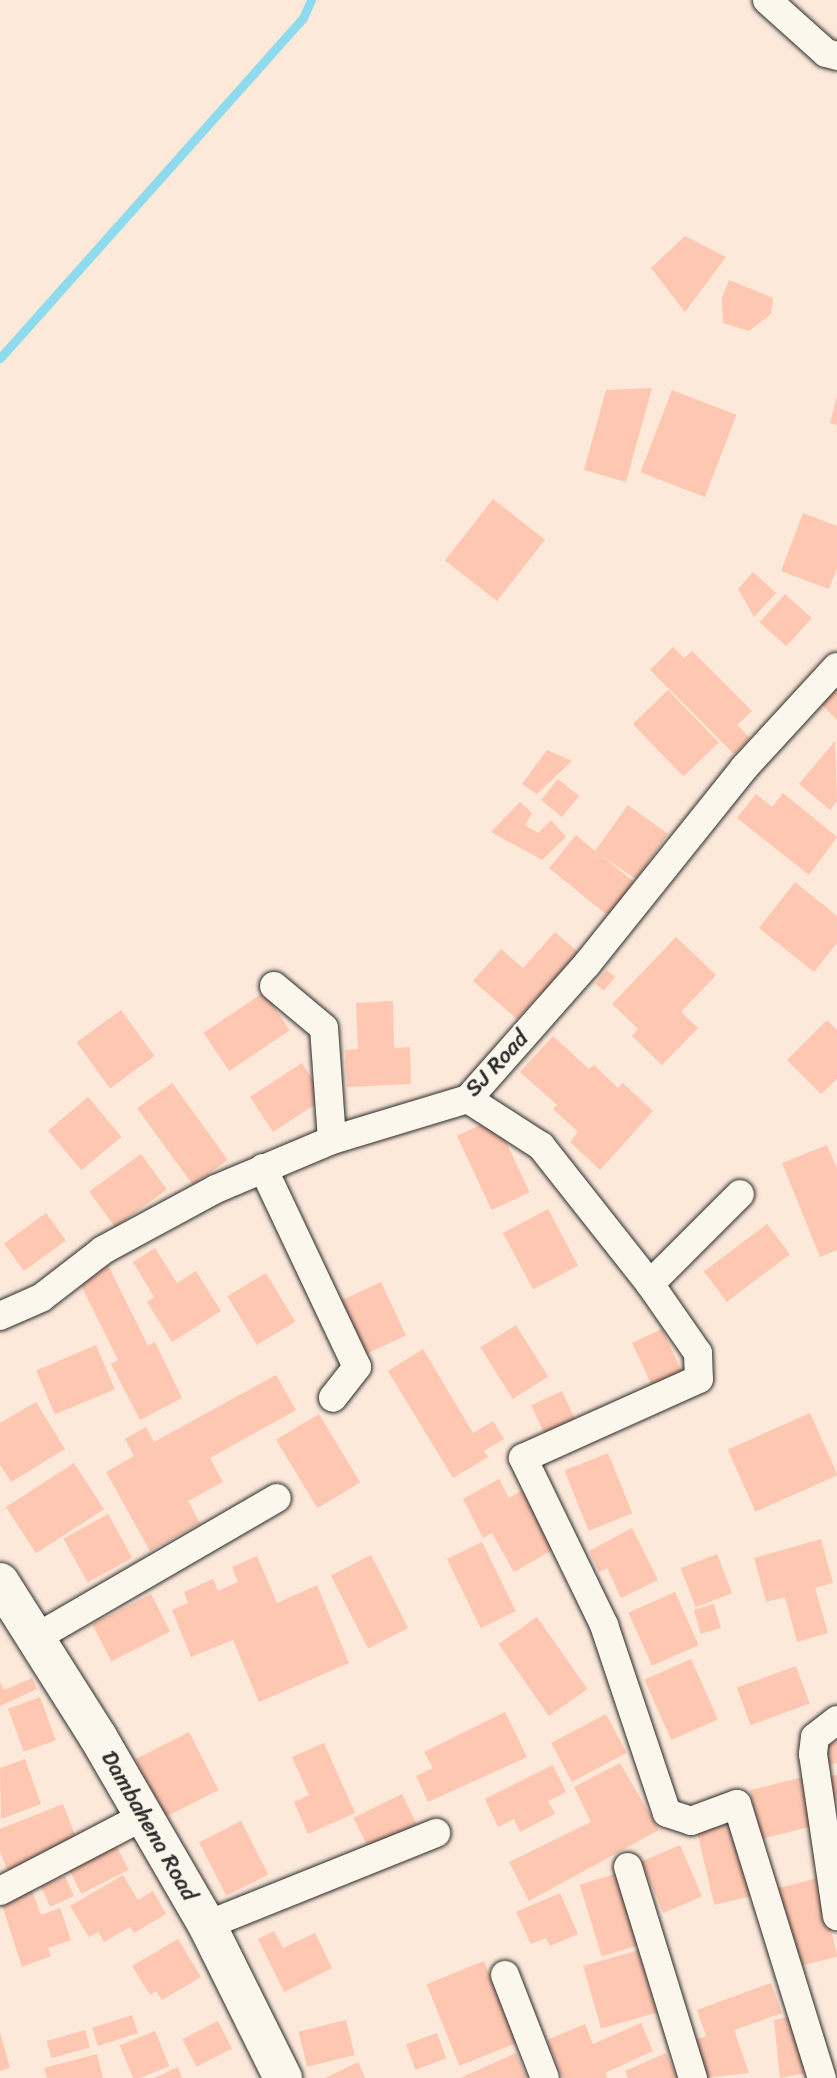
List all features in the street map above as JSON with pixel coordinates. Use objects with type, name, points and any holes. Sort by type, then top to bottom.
[{"type":"street","points":[[767,0],[817,45],[837,56]]},
{"type":"street","name":"SJ Road","points":[[0,1316],[41,1298],[103,1250],[263,1168],[332,1140],[468,1099],[587,964],[744,768],[837,667]]},
{"type":"street","points":[[274,986],[324,1028],[332,1140]]},
{"type":"street","points":[[468,1099],[541,1146],[650,1284],[698,1353],[699,1379],[523,1458],[604,1625],[667,1813],[691,1821],[737,1804],[822,2078]]},
{"type":"street","points":[[263,1168],[357,1367],[333,1398]]},
{"type":"street","points":[[650,1284],[740,1194]]},
{"type":"street","points":[[37,1637],[277,1498]]},
{"type":"street","name":"Dambahena Road","points":[[0,1582],[37,1637],[207,1925],[283,2078]]},
{"type":"street","points":[[837,1720],[815,1737],[813,1754],[837,1916]]},
{"type":"street","points":[[0,1891],[142,1817]]},
{"type":"street","points":[[207,1925],[436,1833]]},
{"type":"street","points":[[628,1867],[693,2078]]},
{"type":"street","points":[[505,1975],[545,2078]]},
{"type":"building","points":[[685,236],[726,257],[685,312],[651,268]]},
{"type":"building","points":[[729,280],[773,298],[771,314],[749,331],[723,323],[722,298]]},
{"type":"building","points":[[652,388],[626,482],[584,470],[606,390]]},
{"type":"building","points":[[672,390],[736,415],[705,497],[640,472]]},
{"type":"building","points":[[837,396],[837,425],[830,423]]},
{"type":"building","points":[[493,499],[545,540],[497,601],[445,560]]},
{"type":"building","points":[[803,513],[837,526],[837,568],[829,589],[781,571]]},
{"type":"building","points":[[753,572],[776,593],[754,617],[738,589]]},
{"type":"building","points":[[785,594],[812,618],[786,646],[760,622]]},
{"type":"building","points":[[673,647],[684,658],[692,651],[752,711],[737,725],[750,738],[734,754],[650,670]]},
{"type":"building","points":[[837,685],[837,720],[820,703]]},
{"type":"building","points":[[668,690],[719,743],[683,777],[633,724]]},
{"type":"building","points":[[835,741],[837,801],[830,810],[799,784]]},
{"type":"building","points":[[547,750],[572,761],[537,794],[522,784]]},
{"type":"building","points":[[558,779],[579,796],[562,817],[541,800]]},
{"type":"building","points":[[783,793],[837,837],[809,875],[737,818],[756,794],[772,807]]},
{"type":"building","points":[[520,802],[532,813],[525,825],[538,833],[551,820],[566,837],[542,860],[491,832]]},
{"type":"building","points":[[628,805],[668,834],[636,879],[602,856],[638,885],[612,919],[549,868],[576,835],[595,851]]},
{"type":"building","points":[[795,882],[837,916],[837,943],[814,972],[759,928]]},
{"type":"building","points":[[555,932],[583,956],[544,1002],[538,996],[517,1019],[473,981],[501,949],[523,968]]},
{"type":"building","points":[[676,937],[716,975],[681,1012],[698,1028],[662,1065],[632,1036],[638,1029],[612,1004]]},
{"type":"building","points":[[607,970],[615,977],[603,991],[595,984]]},
{"type":"building","points":[[264,992],[290,1030],[229,1071],[203,1033]]},
{"type":"building","points":[[393,1001],[394,1048],[410,1047],[411,1084],[347,1087],[345,1050],[358,1049],[356,1003]]},
{"type":"building","points":[[121,1010],[155,1056],[110,1088],[77,1042]]},
{"type":"building","points":[[827,1020],[837,1030],[837,1079],[821,1094],[787,1060]]},
{"type":"building","points":[[553,1036],[589,1069],[594,1065],[618,1088],[623,1083],[653,1111],[600,1170],[570,1142],[578,1132],[553,1109],[557,1105],[520,1072]]},
{"type":"building","points":[[302,1063],[325,1098],[273,1132],[250,1097]]},
{"type":"building","points":[[172,1083],[228,1160],[193,1185],[137,1108]]},
{"type":"building","points":[[88,1097],[121,1137],[82,1170],[48,1130]]},
{"type":"building","points":[[495,1118],[530,1192],[492,1210],[457,1136]]},
{"type":"building","points":[[827,1145],[837,1169],[837,1250],[820,1257],[782,1163]]},
{"type":"building","points":[[141,1154],[167,1190],[115,1227],[89,1192]]},
{"type":"building","points":[[548,1209],[578,1266],[533,1289],[503,1233]]},
{"type":"building","points":[[46,1213],[66,1241],[24,1271],[4,1244]]},
{"type":"building","points":[[767,1224],[790,1254],[727,1302],[704,1272]]},
{"type":"building","points":[[155,1248],[177,1283],[196,1271],[221,1311],[172,1342],[147,1302],[154,1297],[133,1262]]},
{"type":"building","points":[[108,1265],[148,1346],[155,1342],[182,1398],[140,1420],[111,1364],[118,1360],[78,1279]]},
{"type":"building","points":[[266,1273],[295,1322],[257,1345],[227,1296]]},
{"type":"building","points":[[381,1282],[406,1335],[366,1354],[341,1301]]},
{"type":"building","points":[[516,1325],[548,1377],[513,1399],[480,1347]]},
{"type":"building","points":[[662,1329],[685,1378],[655,1392],[632,1343]]},
{"type":"building","points":[[96,1345],[115,1389],[55,1415],[36,1370]]},
{"type":"building","points":[[423,1349],[473,1433],[493,1421],[504,1439],[484,1451],[488,1457],[453,1478],[388,1371]]},
{"type":"building","points":[[276,1375],[296,1410],[210,1458],[223,1482],[188,1501],[200,1523],[150,1551],[106,1472],[134,1456],[125,1439],[146,1427],[154,1442]]},
{"type":"building","points":[[562,1391],[575,1419],[544,1433],[531,1405]]},
{"type":"building","points":[[36,1402],[65,1449],[11,1482],[0,1465],[0,1423]]},
{"type":"building","points":[[810,1413],[837,1475],[755,1512],[728,1450]]},
{"type":"building","points":[[319,1414],[360,1483],[317,1508],[276,1440]]},
{"type":"building","points":[[608,1453],[632,1513],[589,1531],[564,1471]]},
{"type":"building","points":[[74,1463],[104,1509],[36,1553],[6,1507]]},
{"type":"building","points":[[499,1479],[509,1498],[526,1488],[558,1547],[514,1572],[492,1533],[483,1538],[463,1499]]},
{"type":"building","points":[[108,1514],[132,1558],[88,1582],[63,1539]]},
{"type":"building","points":[[632,1528],[658,1580],[621,1598],[607,1568],[599,1572],[589,1551]]},
{"type":"building","points":[[821,1539],[833,1583],[815,1588],[828,1633],[797,1642],[785,1597],[766,1602],[754,1558]]},
{"type":"building","points":[[482,1542],[516,1611],[481,1628],[447,1559]]},
{"type":"building","points":[[717,1554],[732,1593],[696,1607],[681,1568]]},
{"type":"building","points":[[371,1555],[408,1628],[368,1648],[331,1575]]},
{"type":"building","points":[[257,1556],[277,1603],[317,1585],[349,1663],[259,1702],[233,1640],[191,1657],[172,1610],[188,1603],[184,1592],[213,1579],[218,1591],[238,1582],[232,1567]]},
{"type":"building","points":[[675,1592],[699,1645],[652,1666],[628,1613]]},
{"type":"building","points":[[151,1594],[170,1631],[111,1661],[92,1624]]},
{"type":"building","points":[[714,1604],[721,1628],[701,1634],[694,1610]]},
{"type":"building","points":[[537,1617],[587,1689],[549,1716],[498,1644]]},
{"type":"building","points":[[691,1659],[718,1719],[671,1740],[644,1680]]},
{"type":"building","points":[[796,1666],[810,1704],[750,1725],[737,1688]]},
{"type":"building","points":[[32,1678],[37,1689],[0,1706],[0,1682],[4,1690]]},
{"type":"building","points":[[40,1697],[56,1740],[24,1752],[8,1709]]},
{"type":"building","points":[[505,1712],[527,1757],[428,1802],[416,1776],[433,1768],[424,1752]]},
{"type":"building","points":[[606,1714],[627,1753],[572,1782],[551,1743]]},
{"type":"building","points":[[189,1732],[219,1790],[165,1817],[136,1759]]},
{"type":"building","points":[[837,1742],[837,1763],[824,1766],[819,1746]]},
{"type":"building","points":[[324,1743],[355,1813],[308,1834],[294,1802],[309,1795],[292,1757]]},
{"type":"building","points":[[25,1759],[41,1804],[1,1819],[0,1768]]},
{"type":"building","points":[[620,1763],[659,1830],[529,1901],[509,1862],[591,1822],[574,1787]]},
{"type":"building","points":[[553,1765],[566,1792],[548,1801],[555,1814],[520,1832],[514,1819],[498,1827],[485,1799]]},
{"type":"building","points":[[837,1775],[837,1799],[829,1801],[823,1778]]},
{"type":"building","points":[[803,1777],[815,1826],[762,1839],[750,1790]]},
{"type":"building","points":[[402,1794],[417,1825],[368,1848],[353,1818]]},
{"type":"building","points":[[63,1804],[79,1845],[8,1872],[0,1851],[0,1829]]},
{"type":"building","points":[[241,1821],[268,1874],[226,1896],[199,1842]]},
{"type":"building","points":[[735,1822],[752,1896],[714,1905],[697,1831]]},
{"type":"building","points":[[115,1843],[129,1870],[81,1894],[68,1867]]},
{"type":"building","points":[[680,1845],[702,1897],[663,1913],[641,1861]]},
{"type":"building","points":[[618,1873],[640,1945],[602,1956],[580,1885]]},
{"type":"building","points":[[123,1875],[138,1900],[153,1891],[166,1914],[134,1933],[130,1927],[104,1942],[98,1932],[89,1937],[70,1906]]},
{"type":"building","points":[[65,1876],[74,1896],[50,1907],[41,1887]]},
{"type":"building","points":[[818,1878],[837,1957],[794,1967],[774,1889]]},
{"type":"building","points":[[31,1888],[41,1915],[60,1908],[71,1940],[48,1948],[51,1956],[22,1967],[0,1899]]},
{"type":"building","points":[[560,1893],[578,1934],[550,1946],[546,1938],[531,1944],[516,1912]]},
{"type":"building","points":[[274,1931],[283,1948],[315,1933],[332,1968],[284,1992],[258,1939]]},
{"type":"building","points":[[178,1939],[201,1977],[162,2000],[156,1991],[150,1995],[132,1966]]},
{"type":"building","points":[[639,1950],[657,2012],[601,2028],[583,1966]]},
{"type":"building","points":[[484,1961],[517,2043],[459,2066],[427,1984]]},
{"type":"building","points":[[771,1983],[782,2013],[734,2030],[749,2073],[705,2078],[692,2041],[706,2036],[697,2010]]},
{"type":"building","points":[[132,2015],[138,2033],[98,2046],[92,2028]]},
{"type":"building","points":[[794,2016],[806,2073],[780,2078],[774,2020]]},
{"type":"building","points":[[346,2020],[355,2055],[307,2067],[298,2032]]},
{"type":"building","points":[[218,2021],[232,2049],[196,2067],[182,2039]]},
{"type":"building","points":[[641,2023],[653,2051],[605,2073],[607,2078],[563,2078],[547,2040],[585,2024],[593,2044]]},
{"type":"building","points":[[85,2030],[90,2047],[52,2058],[47,2041]]},
{"type":"building","points":[[155,2031],[169,2066],[140,2078],[133,2078],[120,2045]]},
{"type":"building","points":[[0,2032],[10,2068],[0,2071]]},
{"type":"building","points":[[437,2033],[446,2058],[415,2070],[406,2044]]},
{"type":"building","points":[[516,2053],[527,2078],[460,2078]]},
{"type":"building","points":[[666,2053],[677,2078],[628,2078],[625,2071]]},
{"type":"building","points":[[97,2054],[103,2078],[47,2078],[44,2068]]},
{"type":"building","points":[[358,2062],[365,2078],[325,2078]]},
{"type":"building","points":[[178,2067],[182,2078],[154,2078]]},
{"type":"waterway","points":[[0,358],[303,18],[311,0]]}]
